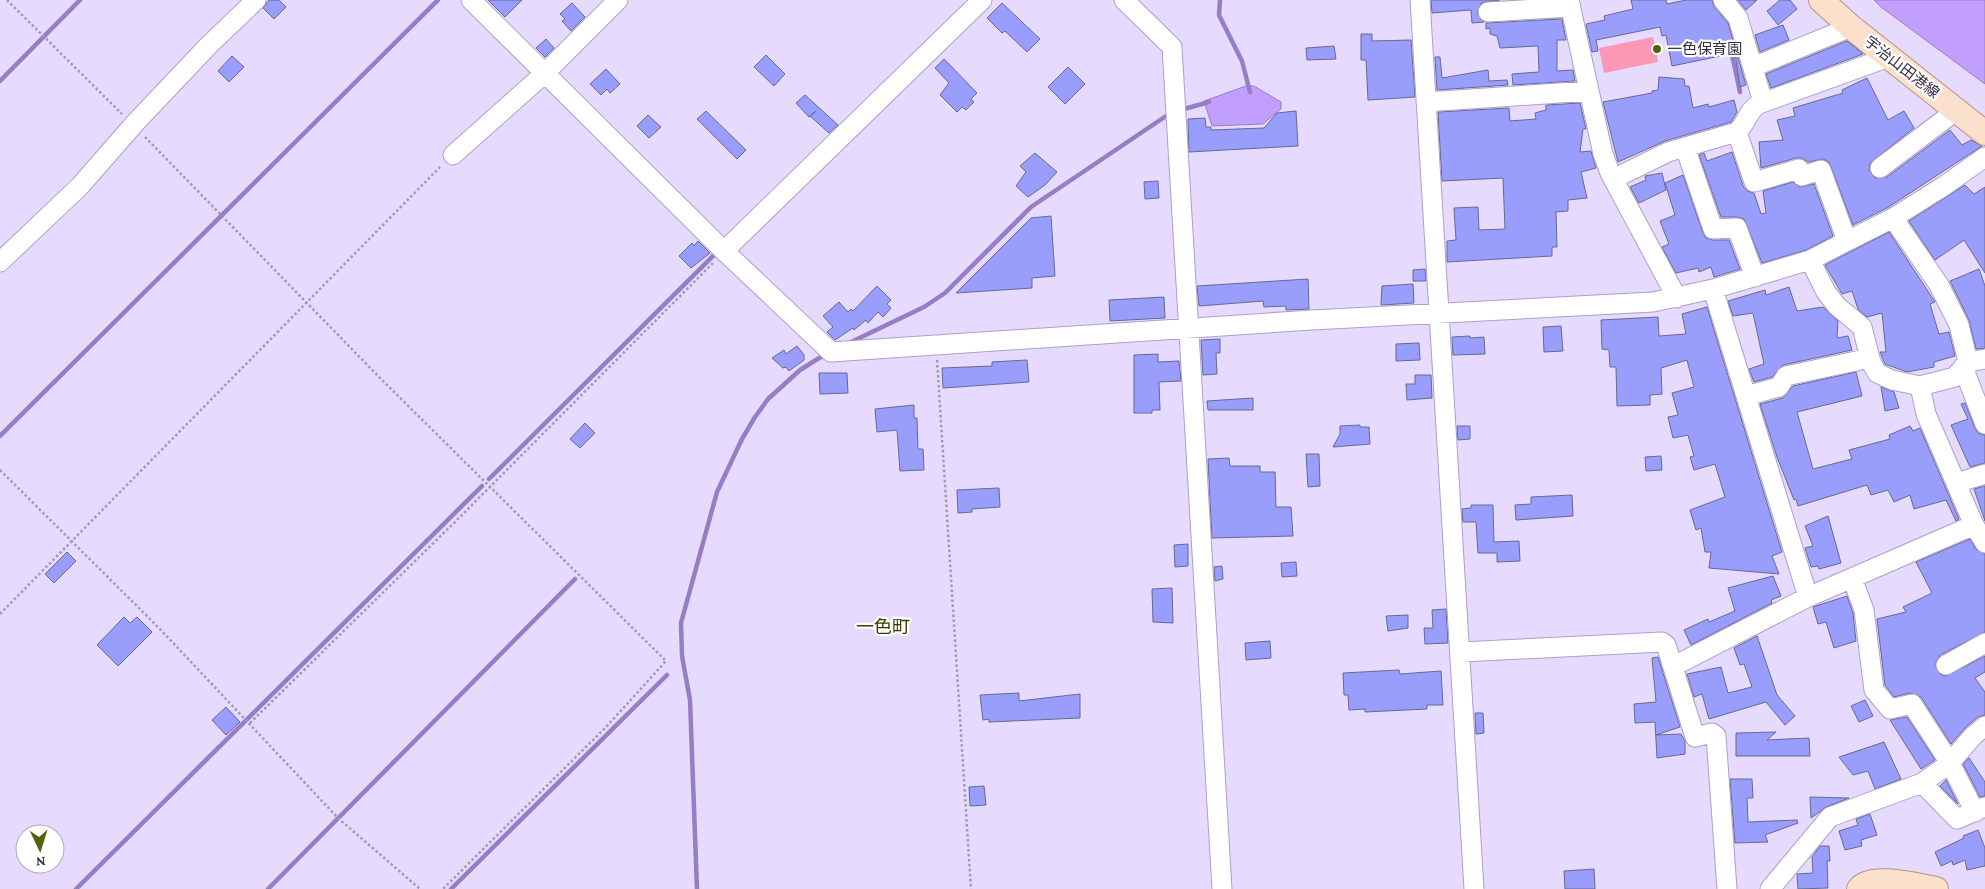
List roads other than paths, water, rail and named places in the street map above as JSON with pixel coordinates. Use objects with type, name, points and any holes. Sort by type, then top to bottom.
[{"type":"main road","name":"宇治山田港線","points":[[1821,0],[1851,27],[1985,133]]},
{"type":"main road","points":[[1859,889],[1865,883],[1876,881],[1899,882],[1936,889]]},
{"type":"street","points":[[0,262],[80,186],[133,125],[209,45],[256,0]]},
{"type":"street","points":[[471,0],[724,251],[830,352],[1189,328],[1653,302],[1677,298],[1810,260],[1892,218],[1944,186],[1985,157]]},
{"type":"street","points":[[453,155],[544,74],[618,0]]},
{"type":"street","points":[[724,251],[982,0]]},
{"type":"street","points":[[1124,0],[1172,47],[1222,889]]},
{"type":"street","points":[[1420,0],[1474,889]]},
{"type":"street","points":[[1723,0],[1738,18],[1764,102]]},
{"type":"street","points":[[1488,12],[1570,4],[1601,147],[1613,178],[1677,298]]},
{"type":"street","points":[[1753,67],[1851,27]]},
{"type":"street","points":[[1613,178],[1668,152],[1737,132],[1743,127],[1751,109],[1764,102],[1889,57]]},
{"type":"street","points":[[1426,102],[1589,91]]},
{"type":"street","points":[[1880,168],[1957,110]]},
{"type":"street","points":[[1737,132],[1754,182],[1799,169],[1802,176],[1821,170],[1847,241]]},
{"type":"street","points":[[1685,147],[1713,229],[1737,228],[1755,277]]},
{"type":"street","points":[[1892,218],[1939,285],[1960,325],[1972,363],[1985,424]]},
{"type":"street","points":[[1810,260],[1826,292],[1836,306],[1862,327],[1870,358],[1877,373],[1892,380],[1920,386],[1954,377],[1972,363]]},
{"type":"street","points":[[1713,289],[1808,597]]},
{"type":"street","points":[[1746,396],[1779,387],[1786,376],[1870,358]]},
{"type":"street","points":[[1920,386],[1926,414],[1974,525],[1985,543]]},
{"type":"street","points":[[1956,483],[1985,474]]},
{"type":"street","points":[[1674,666],[1808,597],[1974,525]]},
{"type":"street","points":[[1852,578],[1864,610],[1874,690],[1890,708],[1912,704],[1980,810],[1957,819],[1922,783]]},
{"type":"street","points":[[1461,652],[1662,642],[1666,645],[1695,737],[1712,733],[1716,736],[1727,889]]},
{"type":"street","points":[[1946,665],[1985,643]]},
{"type":"street","points":[[1770,889],[1830,817],[1922,783],[1950,763],[1973,736],[1985,726]]},
{"type":"waterway","points":[[0,81],[80,0]]},
{"type":"waterway","points":[[0,436],[438,0]]},
{"type":"waterway","points":[[1220,0],[1219,15],[1242,61],[1250,92]]},
{"type":"waterway","points":[[1731,50],[1740,92]]},
{"type":"waterway","points":[[1184,109],[1209,102]]},
{"type":"waterway","points":[[849,343],[924,307],[945,293],[1031,207],[1169,114]]},
{"type":"waterway","points":[[489,479],[718,251]]},
{"type":"waterway","points":[[697,889],[690,700],[682,656],[681,623],[717,492],[742,439],[768,399],[800,370],[824,355]]},
{"type":"waterway","points":[[76,889],[482,486]]},
{"type":"waterway","points":[[268,889],[575,579]]},
{"type":"waterway","points":[[451,889],[667,675]]},
{"type":"place","name":"一色保育園","points":[[1657,49]]},
{"type":"district","name":"一色町","points":[[883,627]]}]
